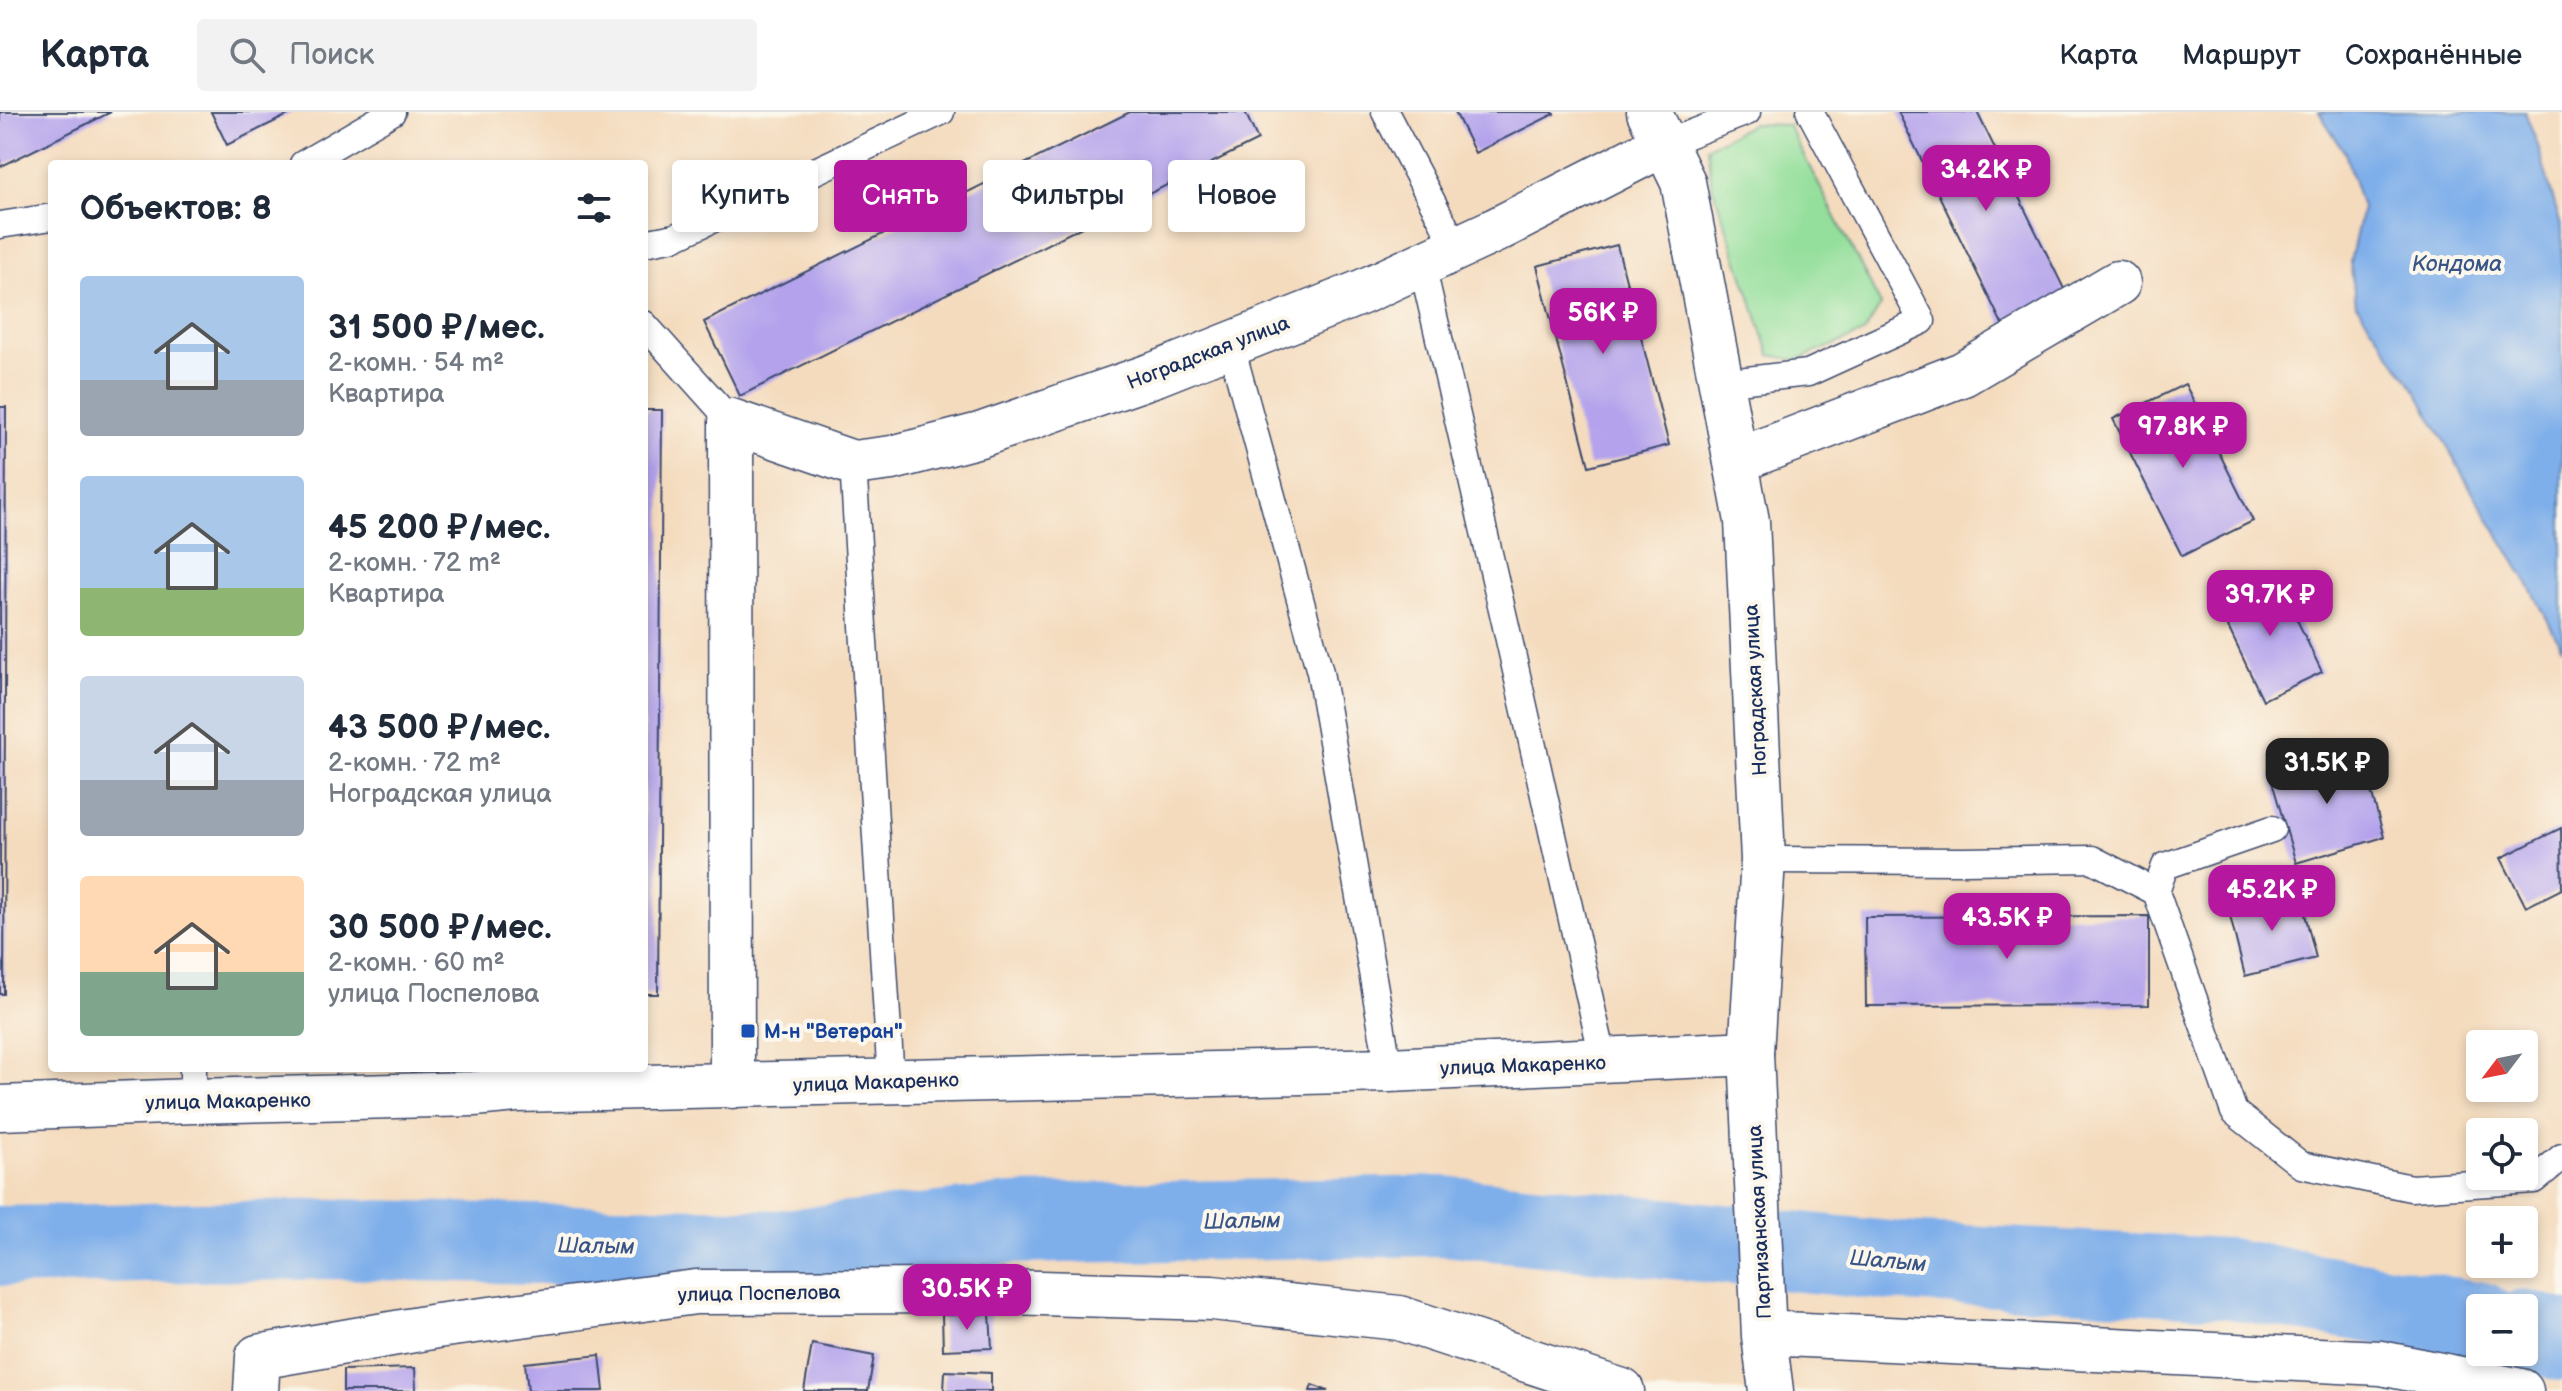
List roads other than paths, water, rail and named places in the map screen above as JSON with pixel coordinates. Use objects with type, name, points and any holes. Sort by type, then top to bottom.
[{"type":"street","name":"Ноградская улица","points":[[731,421],[853,463],[892,458],[980,435],[1231,346],[1440,257],[1620,168],[1657,128],[1683,182],[1747,521],[1763,860],[1751,1053]]},
{"type":"street","points":[[1736,461],[1963,374],[2118,283]]},
{"type":"street","points":[[731,421],[732,1086]]},
{"type":"street","name":"улица Макаренко","points":[[0,1108],[193,1084],[474,1094],[516,1079],[732,1086],[1389,1070],[1751,1053]]},
{"type":"street","name":"Партизанская улица","points":[[1751,1053],[1765,1333],[1771,1391]]},
{"type":"street","name":"улица Поспелова","points":[[256,1391],[258,1357],[437,1326],[696,1292],[944,1291],[1212,1298],[1399,1318],[1622,1391]]},
{"type":"street","points":[[1765,1333],[2381,1363],[2521,1391]]},
{"type":"lane","points":[[310,160],[392,112]]},
{"type":"lane","points":[[648,242],[675,237],[941,112]]},
{"type":"lane","points":[[1385,112],[1440,257],[1505,622],[1604,1062]]},
{"type":"lane","points":[[1657,128],[1747,112]]},
{"type":"lane","points":[[1721,383],[1808,373],[1922,321],[1810,112]]},
{"type":"lane","points":[[0,225],[48,218]]},
{"type":"lane","points":[[648,328],[731,421]]},
{"type":"lane","points":[[1231,346],[1320,672],[1389,1070]]},
{"type":"lane","points":[[853,463],[891,1081]]},
{"type":"lane","points":[[2272,829],[2165,866],[2156,892],[2234,1112],[2301,1165],[2411,1188],[2534,1180],[2562,1157]]},
{"type":"lane","points":[[1763,860],[2092,859],[2156,892]]},
{"type":"water","name":"Кондома","points":[[2319,112],[2525,112],[2562,229],[2562,648],[2532,590],[2418,394],[2356,304],[2350,262],[2362,208],[2345,153]]},
{"type":"waterway","name":"Шалым","points":[[0,1246],[335,1239],[778,1250],[1011,1224],[1443,1216],[1901,1262],[2227,1278],[2466,1320]]},
{"type":"waterway","name":"Шалым","points":[[2538,1334],[2562,1341]]},
{"type":"place","name":"М-н \"Ветеран\"","points":[[748,1031]]}]
